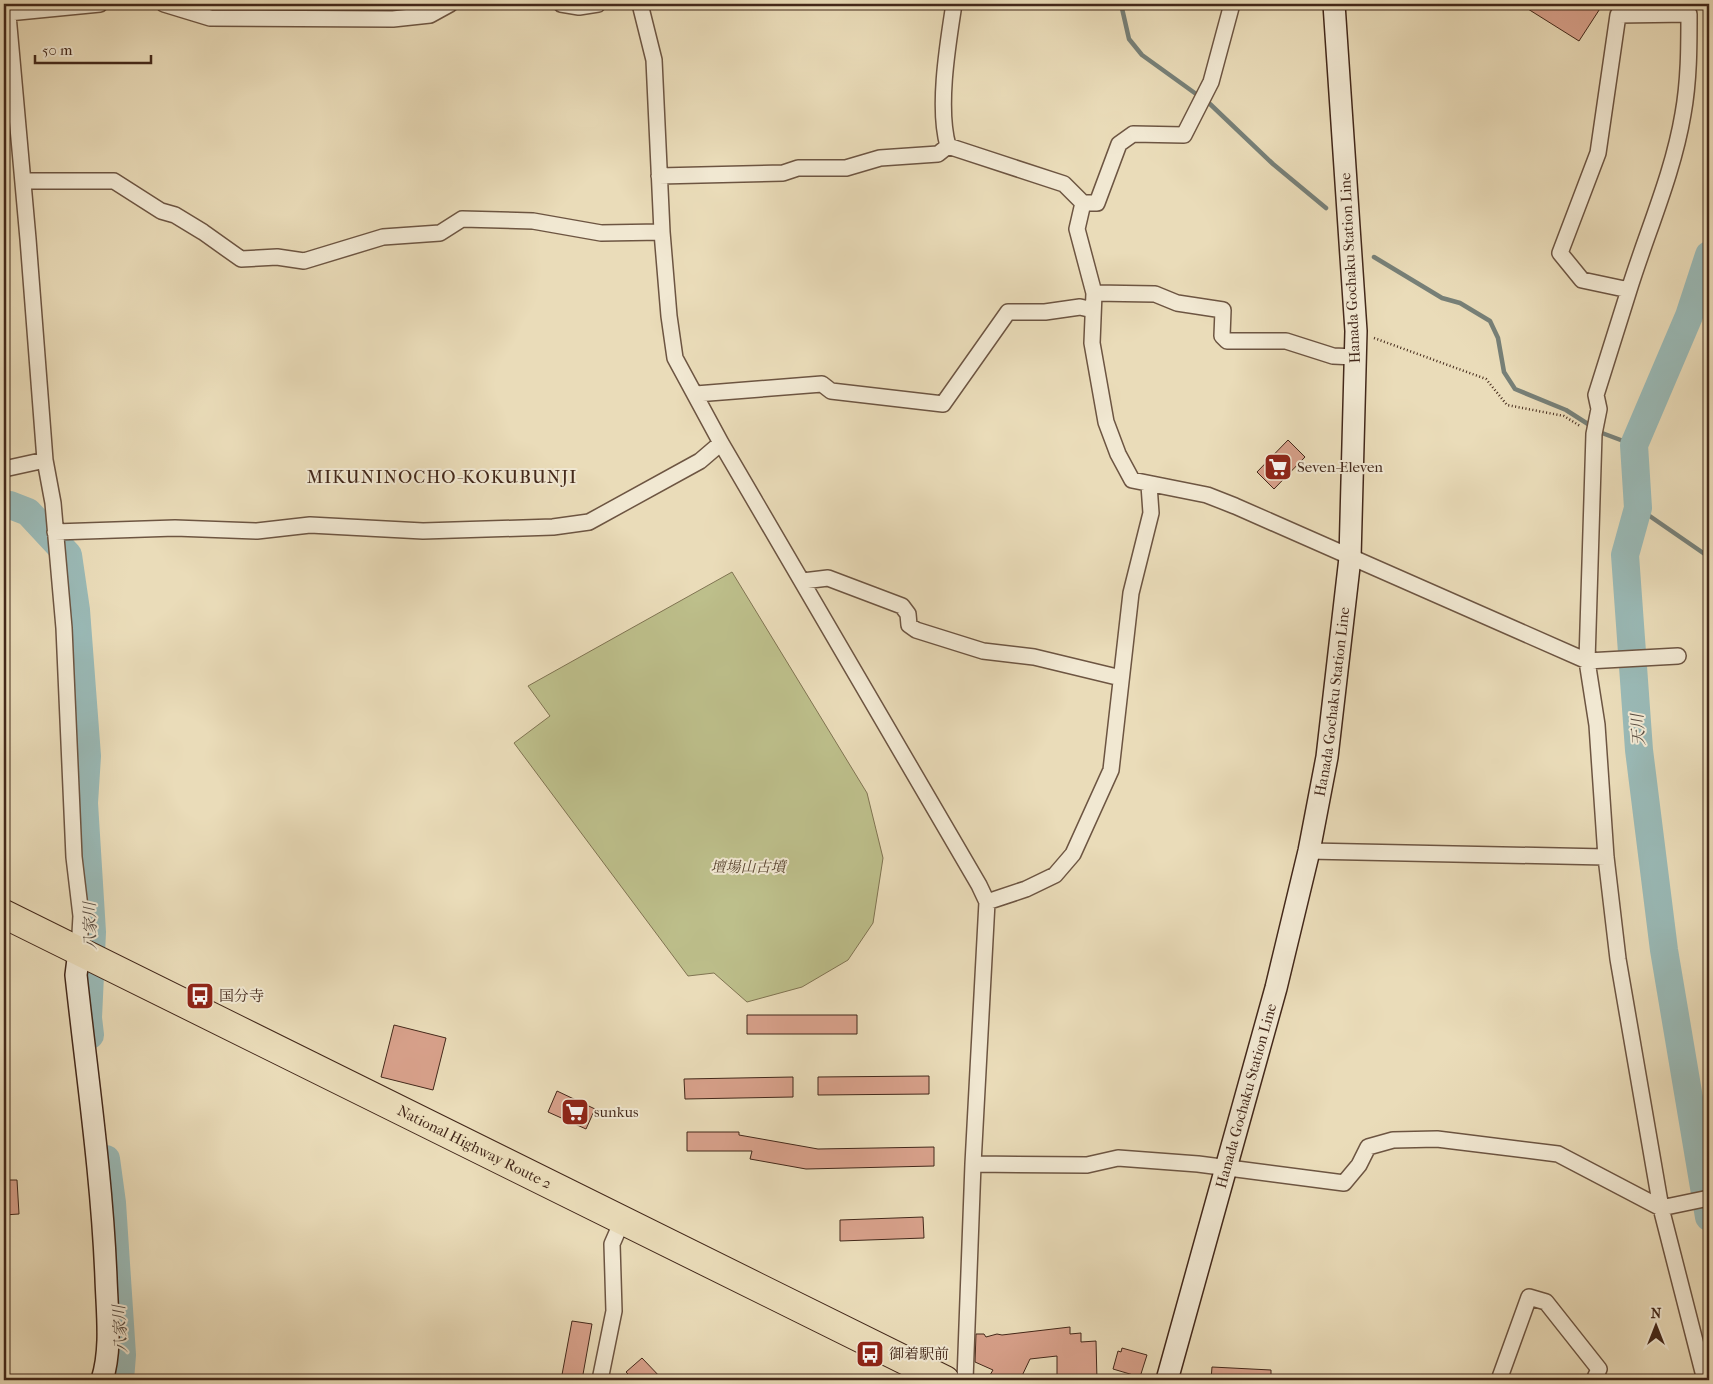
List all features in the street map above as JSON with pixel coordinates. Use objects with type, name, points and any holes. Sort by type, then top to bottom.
[{"type":"highway","name":"National Highway Route 2","points":[[4,914],[945,1380]]},
{"type":"main road","name":"Hanada Gochaku Station Line","points":[[1167,1380],[1276,988],[1309,851],[1327,757],[1350,558],[1356,331],[1334,4]]},
{"type":"main road","points":[[79,951],[76,975],[103,1211],[107,1365],[102,1380]]},
{"type":"street","points":[[79,951],[81,916],[74,857],[64,628],[54,532],[53,503],[45,460],[8,8],[100,4]]},
{"type":"street","points":[[164,4],[210,18],[384,19],[430,15],[450,4]]},
{"type":"street","points":[[561,4],[579,7],[598,4]]},
{"type":"street","points":[[640,4],[654,60],[662,232],[669,316],[675,358],[722,443],[956,844],[987,902],[973,1164],[965,1380]]},
{"type":"street","points":[[948,146],[944,134],[945,70],[954,4]]},
{"type":"street","points":[[948,146],[1064,184],[1083,203],[1097,203],[1119,144],[1132,134],[1184,135],[1210,82],[1232,4]]},
{"type":"street","points":[[1628,290],[1582,280],[1560,253],[1598,153],[1618,15],[1689,14],[1689,58],[1683,114],[1665,183],[1628,290],[1596,395],[1600,409],[1594,434],[1587,661],[1597,725],[1606,857],[1618,960],[1666,1207],[1705,1380]]},
{"type":"street","points":[[659,176],[783,173],[798,168],[846,168],[880,158],[938,154],[948,146]]},
{"type":"street","points":[[23,181],[114,181],[161,211],[175,215],[241,259],[277,257],[304,261],[382,237],[440,233],[462,220],[533,221],[601,234],[662,232]]},
{"type":"street","points":[[1083,203],[1077,228],[1094,293],[1092,343],[1106,422],[1118,454],[1132,480],[1149,485],[1207,495],[1235,506],[1587,661],[1678,656]]},
{"type":"street","points":[[1094,293],[1155,294],[1177,303],[1223,310],[1222,336],[1227,342],[1286,341],[1333,356],[1355,356]]},
{"type":"street","points":[[696,394],[822,384],[832,392],[944,404],[1008,312],[1044,312],[1080,307],[1093,310]]},
{"type":"street","points":[[54,532],[176,528],[257,531],[310,526],[423,531],[553,527],[589,522],[700,461],[722,443]]},
{"type":"street","points":[[4,469],[45,460]]},
{"type":"street","points":[[987,902],[1026,889],[1055,875],[1072,854],[1111,770],[1131,593],[1151,513],[1149,485]]},
{"type":"street","points":[[803,581],[828,578],[902,606],[908,614],[909,625],[916,630],[983,651],[1034,657],[1121,678]]},
{"type":"street","points":[[1309,851],[1606,857]]},
{"type":"street","points":[[973,1164],[1087,1166],[1118,1158],[1198,1164],[1344,1183],[1359,1165],[1368,1147],[1393,1140],[1437,1139],[1558,1154],[1666,1207],[1709,1198]]},
{"type":"street","points":[[600,1380],[614,1311],[612,1244],[622,1221]]},
{"type":"street","points":[[1498,1380],[1529,1297],[1546,1302],[1599,1369],[1594,1380]]},
{"type":"path","points":[[1356,331],[1486,379],[1506,406],[1564,416],[1594,434]]},
{"type":"green space","name":"壇場山古墳","points":[[732,572],[867,793],[883,858],[873,923],[848,960],[802,987],[747,1002],[714,973],[688,976],[514,743],[550,716],[528,686]]},
{"type":"building","points":[[1520,4],[1603,4],[1579,41]]},
{"type":"building","points":[[1288,440],[1305,457],[1274,489],[1257,472]]},
{"type":"building","points":[[747,1015],[857,1015],[857,1034],[747,1034]]},
{"type":"building","points":[[394,1025],[446,1038],[433,1090],[381,1077]]},
{"type":"building","points":[[929,1076],[929,1094],[818,1095],[818,1077]]},
{"type":"building","points":[[793,1077],[793,1097],[685,1099],[684,1079]]},
{"type":"building","points":[[557,1091],[595,1109],[586,1129],[548,1112]]},
{"type":"building","points":[[687,1132],[739,1132],[739,1135],[818,1149],[934,1147],[934,1166],[806,1169],[750,1159],[752,1151],[687,1151]]},
{"type":"building","points":[[4,1180],[17,1180],[19,1214],[4,1215]]},
{"type":"building","points":[[923,1217],[924,1238],[840,1241],[840,1220]]},
{"type":"building","points":[[572,1321],[592,1324],[582,1380],[561,1380]]},
{"type":"building","points":[[1070,1327],[1070,1334],[1081,1333],[1081,1342],[1096,1341],[1097,1380],[1057,1380],[1057,1356],[1030,1359],[1020,1380],[987,1380],[993,1370],[975,1362],[976,1334],[984,1334],[986,1337],[997,1334]]},
{"type":"building","points":[[1122,1348],[1147,1355],[1140,1377],[1113,1369],[1118,1351],[1121,1352]]},
{"type":"building","points":[[642,1358],[663,1380],[634,1380],[626,1372]]},
{"type":"building","points":[[1212,1367],[1271,1370],[1271,1380],[1211,1380]]},
{"type":"waterway","points":[[1121,4],[1129,39],[1142,55],[1210,104],[1273,164],[1326,208]]},
{"type":"waterway","name":"天川","points":[[1709,255],[1689,316],[1634,445],[1638,508],[1625,555],[1639,750],[1664,950],[1709,1217]]},
{"type":"waterway","points":[[1374,257],[1442,298],[1460,303],[1490,321],[1498,338],[1504,372],[1515,389],[1566,410],[1602,433],[1634,445]]},
{"type":"waterway","name":"八家川","points":[[4,507],[10,505],[28,512],[68,555],[76,610],[87,756],[84,803],[92,932],[88,1018],[90,1035]]},
{"type":"waterway","points":[[1638,508],[1709,557]]},
{"type":"waterway","name":"八家川","points":[[106,1159],[112,1203],[122,1355],[120,1380]]},
{"type":"place","name":"Seven-Eleven","points":[[1278,467]]},
{"type":"place","name":"国分寺","points":[[200,996]]},
{"type":"place","name":"sunkus","points":[[575,1112]]},
{"type":"place","name":"御着駅前","points":[[870,1354]]},
{"type":"district","name":"MIKUNINOCHO-KOKUBUNJI","points":[[442,477]]}]
